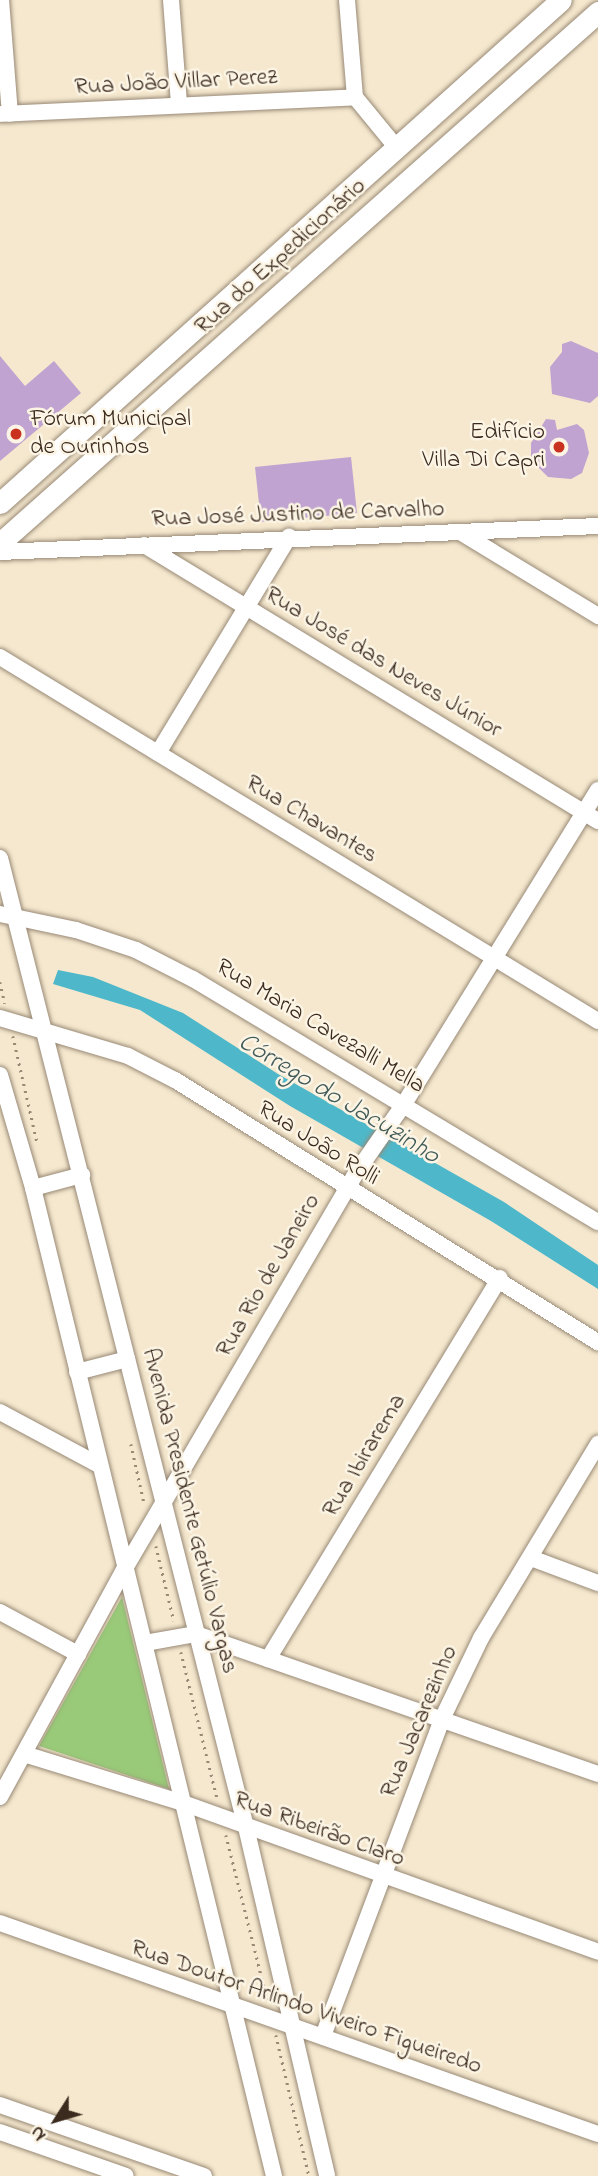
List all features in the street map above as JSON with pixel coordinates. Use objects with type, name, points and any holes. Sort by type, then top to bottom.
[{"type":"main road","name":"Rua do Expedicionário","points":[[0,503],[561,0]]},
{"type":"main road","name":"Rua do Expedicionário","points":[[0,543],[598,12]]},
{"type":"main road","points":[[532,26],[554,51]]},
{"type":"main road","points":[[447,102],[468,126]]},
{"type":"main road","points":[[219,306],[239,329]]},
{"type":"street","points":[[1,0],[5,114]]},
{"type":"street","points":[[171,0],[179,105]]},
{"type":"street","points":[[347,0],[355,97],[396,147]]},
{"type":"street","name":"Rua João Villar Perez","points":[[5,114],[355,97]]},
{"type":"street","name":"Rua José Justino de Carvalho","points":[[0,552],[289,537],[598,526]]},
{"type":"street","points":[[460,531],[598,616]]},
{"type":"street","points":[[158,753],[289,537]]},
{"type":"street","name":"Rua José das Neves Júnior","points":[[144,545],[592,817]]},
{"type":"street","name":"Rua Chavantes","points":[[0,657],[598,1021]]},
{"type":"street","name":"Rua Rio de Janeiro","points":[[0,1797],[124,1570],[356,1173],[404,1104],[495,958],[592,817],[598,790]]},
{"type":"street","name":"Avenida Presidente Getúlio Vargas","points":[[0,858],[7,915],[44,1031],[82,1175],[162,1504],[246,1827],[290,2026],[327,2176]]},
{"type":"street","name":"Rua Maria Cavezalli Mella","points":[[7,915],[76,930],[136,950],[404,1104],[598,1222]]},
{"type":"street","name":"Rua João Rolli","points":[[0,1018],[128,1056],[175,1080],[347,1189],[500,1278],[598,1342]]},
{"type":"street","points":[[0,1075],[33,1188],[97,1464],[145,1643],[274,2176]]},
{"type":"street","points":[[33,1188],[82,1175]]},
{"type":"street","name":"Rua Ibirarema","points":[[268,1658],[500,1278]]},
{"type":"street","points":[[76,1372],[127,1359]]},
{"type":"street","points":[[0,1412],[97,1464]]},
{"type":"street","name":"Rua Jacarezinho","points":[[323,2036],[442,1719],[481,1638],[598,1444]]},
{"type":"street","points":[[531,1558],[598,1583]]},
{"type":"street","points":[[0,1612],[78,1654]]},
{"type":"street","points":[[145,1643],[197,1633],[598,1774]]},
{"type":"street","name":"Rua Ribeirão Claro","points":[[24,1754],[183,1803],[598,1952]]},
{"type":"street","name":"Rua Doutor Arlindo Viveiro Figueiredo","points":[[0,1923],[233,2009],[323,2036],[598,2134]]},
{"type":"street","points":[[0,2105],[204,2176]]},
{"type":"street","points":[[0,2132],[125,2176]]},
{"type":"green space","points":[[122,1597],[169,1789],[39,1746]]},
{"type":"water","points":[[58,970],[93,977],[183,1013],[278,1074],[504,1202],[598,1265],[598,1289],[491,1221],[290,1106],[140,1010],[53,984]]},
{"type":"building","name":"Edifício Villa Di Capri","points":[[571,341],[598,353],[598,396],[590,403],[552,394],[550,367],[562,352],[562,344]]},
{"type":"building","name":"Fórum Municipal de Ourinhos","points":[[0,356],[25,386],[54,361],[81,393],[0,461]]},
{"type":"building","name":"Edifício Villa Di Capri","points":[[546,419],[555,420],[557,430],[577,424],[584,430],[589,453],[582,473],[571,479],[548,477],[531,460],[531,443]]},
{"type":"building","points":[[351,457],[357,513],[261,522],[255,467]]},
{"type":"place","name":"Fórum Municipal de Ourinhos","points":[[16,434]]},
{"type":"place","name":"Edifício Villa Di Capri","points":[[559,447]]},
{"type":"water label","name":"Córrego do Jacuzinho","points":[[338,1100]]}]
